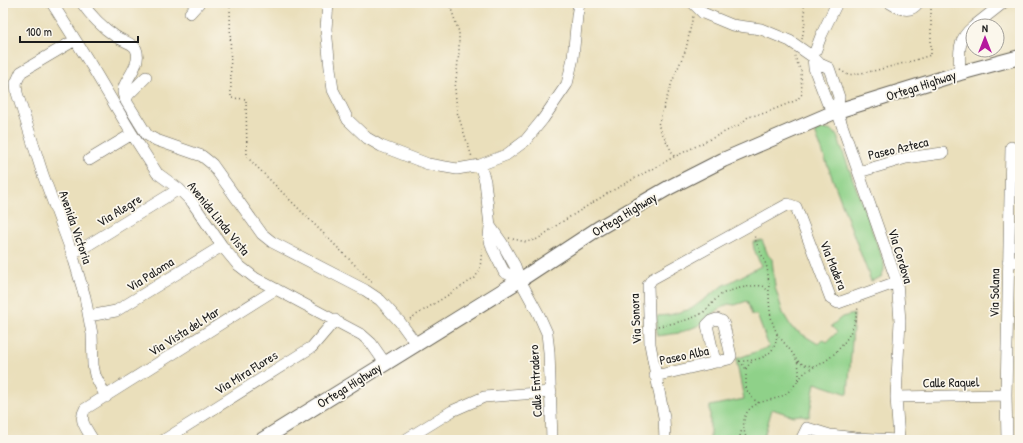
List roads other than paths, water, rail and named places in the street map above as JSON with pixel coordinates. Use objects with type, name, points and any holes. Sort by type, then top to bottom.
[{"type":"main road","name":"Ortega Highway","points":[[262,440],[520,280],[599,228],[670,187],[723,160],[838,111],[960,73],[1020,57]]},
{"type":"street","name":"Avenida Linda Vista","points":[[52,3],[157,173],[179,189],[192,202],[222,246],[245,271],[255,278],[362,335],[371,343],[385,363]]},
{"type":"street","points":[[82,3],[106,30],[134,46],[136,50],[137,56],[133,72],[122,90],[126,101],[147,135],[156,140],[202,156],[212,164],[262,234],[272,242],[365,290],[380,300],[400,322],[416,344]]},
{"type":"street","points":[[190,13],[199,3]]},
{"type":"street","points":[[328,3],[326,28],[330,68],[334,90],[348,120],[367,138],[381,146],[428,164],[457,169],[478,166],[506,155],[525,140],[543,119],[567,84],[573,58],[579,3]]},
{"type":"street","points":[[813,57],[821,36],[837,3]]},
{"type":"street","points":[[890,3],[896,7],[906,10],[914,7],[918,3]]},
{"type":"street","points":[[984,18],[1004,3]]},
{"type":"street","name":"Via Cordova","points":[[695,4],[703,13],[732,25],[761,28],[790,41],[813,57],[820,64],[828,68],[839,98],[838,111],[897,282],[900,321],[896,397],[899,440]]},
{"type":"street","points":[[960,73],[958,53],[965,34]]},
{"type":"street","name":"Avenida Victoria","points":[[75,40],[21,72],[16,83],[17,93],[41,168],[72,253],[85,296],[92,334],[93,365],[95,375],[106,397]]},
{"type":"street","points":[[126,101],[128,95],[146,77]]},
{"type":"street","points":[[89,160],[132,134]]},
{"type":"street","name":"Via Solana","points":[[1007,440],[1006,395],[1011,147]]},
{"type":"street","name":"Paseo Azteca","points":[[859,172],[906,158],[943,153]]},
{"type":"street","name":"Calle Entradero","points":[[478,166],[485,181],[490,226],[489,237],[492,248],[504,272],[520,280]]},
{"type":"street","name":"Via Alegre","points":[[72,253],[88,245],[179,189]]},
{"type":"street","name":"Via Madera","points":[[788,204],[796,207],[831,299],[838,303],[897,282]]},
{"type":"street","name":"Via Sonora","points":[[665,440],[664,417],[650,344],[648,285],[652,279],[788,204]]},
{"type":"street","name":"Calle Entradero","points":[[490,226],[516,266],[520,280],[547,333],[551,392],[552,440]]},
{"type":"street","points":[[492,248],[502,243]]},
{"type":"street","name":"Via Paloma","points":[[89,316],[116,311],[222,246]]},
{"type":"street","points":[[1008,262],[1020,262]]},
{"type":"street","name":"Via Vista del Mar","points":[[106,397],[276,289]]},
{"type":"street","name":"Paseo Alba","points":[[655,376],[719,362],[729,359],[735,360],[731,356],[724,325],[722,321],[718,319],[711,321],[707,325],[714,357],[719,362]]},
{"type":"street","name":"Via Mira Flores","points":[[164,440],[312,348],[335,320]]},
{"type":"street","points":[[405,440],[452,411],[484,397],[551,392]]},
{"type":"street","name":"Calle Raquel","points":[[896,397],[1006,395]]},
{"type":"street","points":[[93,440],[82,422],[82,415],[85,409],[106,397]]},
{"type":"street","points":[[800,440],[808,428],[819,436],[830,435],[899,440]]}]
